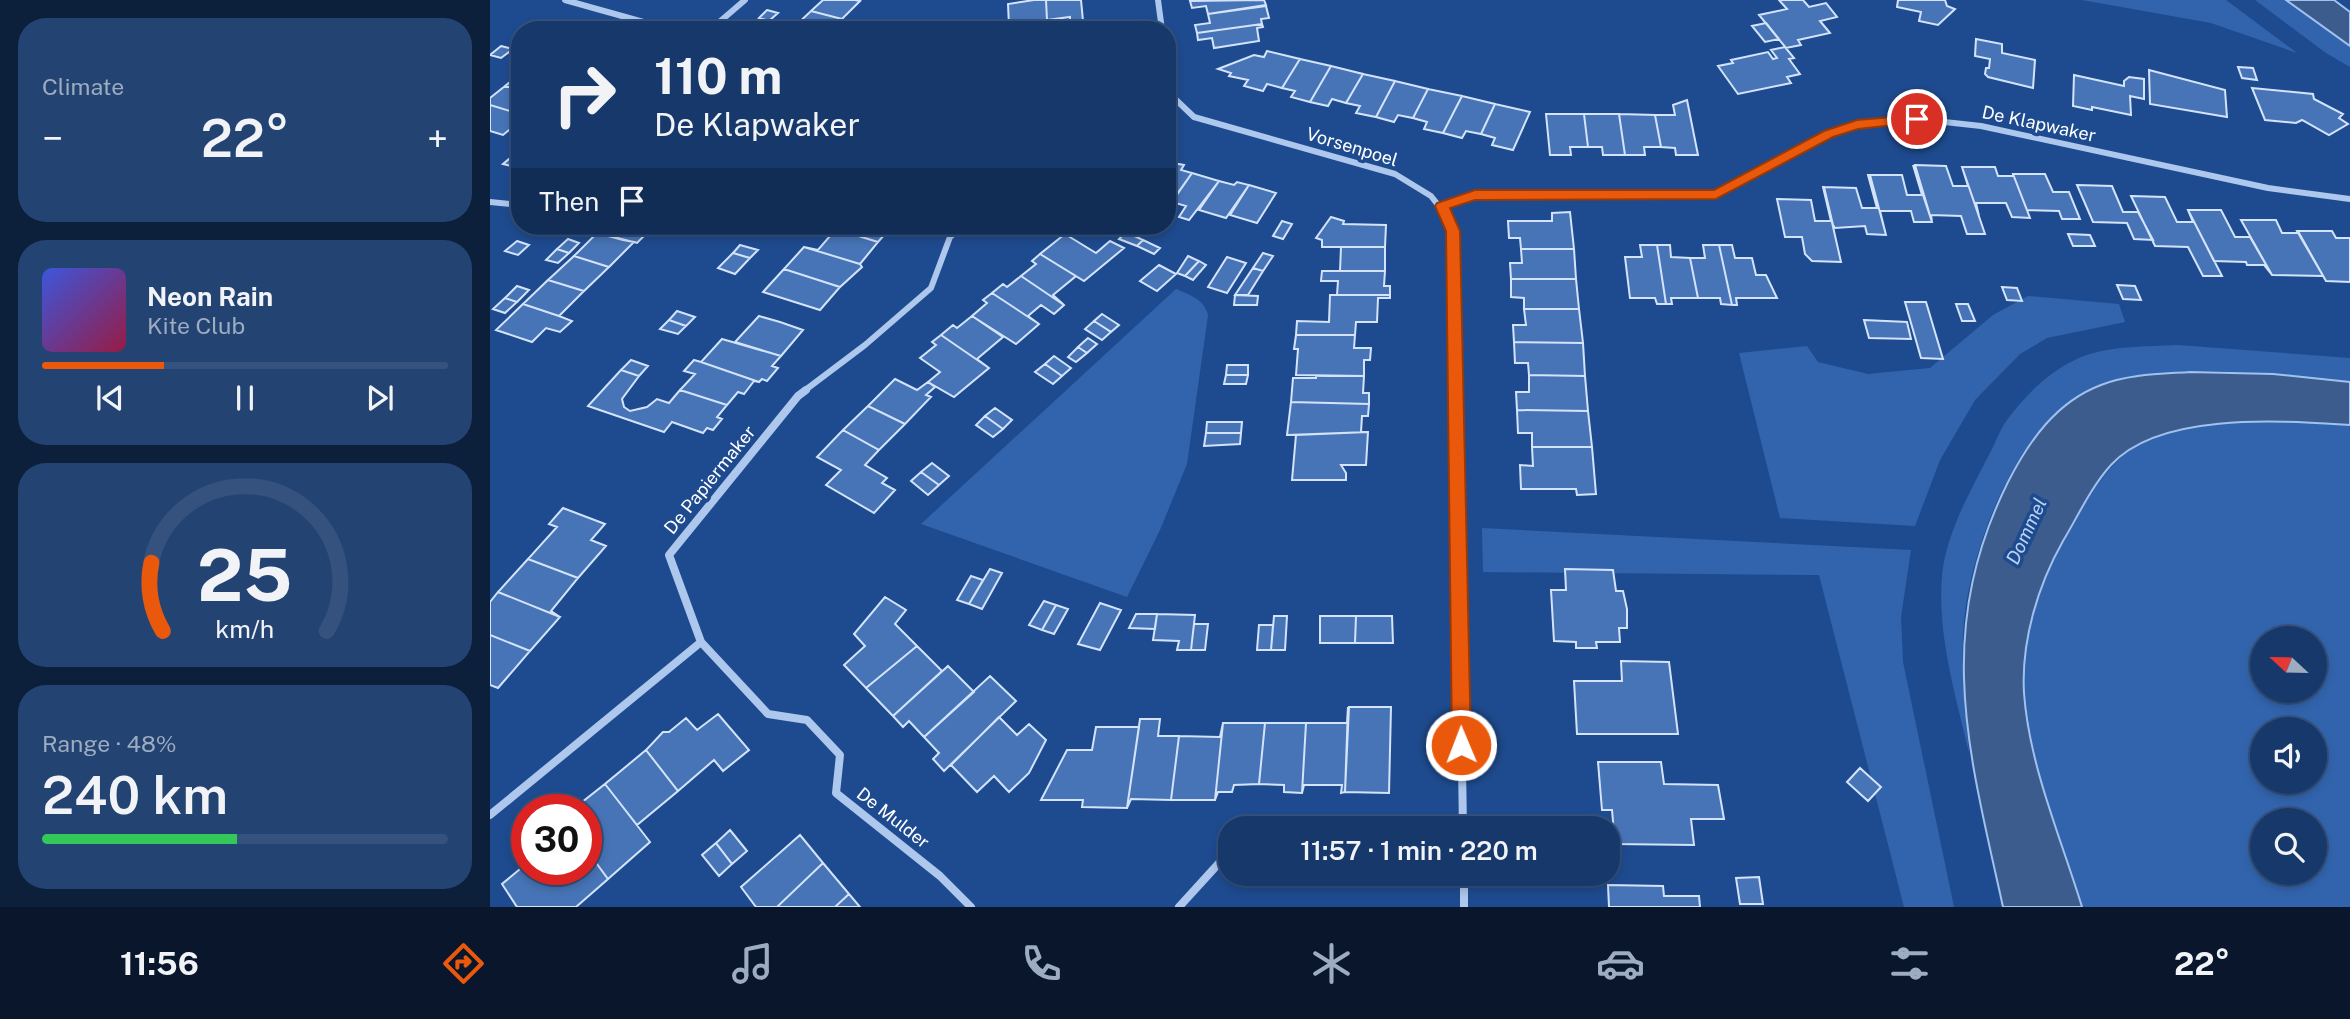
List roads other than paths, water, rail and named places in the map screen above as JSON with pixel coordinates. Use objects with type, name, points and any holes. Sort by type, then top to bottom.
[{"type":"street","points":[[565,0],[640,21]]},
{"type":"street","points":[[720,21],[745,0]]},
{"type":"street","points":[[1158,0],[1161,21]]},
{"type":"street","name":"Vorsenpoel","points":[[1176,103],[1194,117],[1220,126],[1395,174],[1424,190],[1442,206]]},
{"type":"street","name":"De Klapwaker","points":[[1442,206],[1475,195],[1716,195],[1829,134],[1857,125],[1917,119],[1981,126],[2268,188],[2350,199]]},
{"type":"street","points":[[490,202],[511,204]]},
{"type":"street","points":[[1442,206],[1453,231],[1463,816]]},
{"type":"street","name":"De Papiermaker","points":[[701,642],[669,555],[798,396],[865,345],[931,288],[953,235]]},
{"type":"street","points":[[490,815],[701,642]]},
{"type":"street","name":"De Mulder","points":[[701,642],[768,714],[807,720],[840,755],[836,793],[864,819],[950,882],[971,907]]},
{"type":"street","points":[[1180,907],[1218,864]]},
{"type":"street","points":[[1464,886],[1464,907]]},
{"type":"water","points":[[2286,0],[2334,0],[2350,12],[2350,46]]},
{"type":"water","name":"Dommel","points":[[2190,372],[2273,374],[2350,382],[2350,425],[2224,423],[2160,435],[2133,448],[2111,465],[2097,483],[2046,576],[2028,634],[2024,673],[2024,693],[2032,747],[2082,907],[2003,907],[1979,796],[1965,693],[1964,642],[1971,590],[1985,537],[2008,482],[2025,452],[2057,412],[2085,392],[2101,385],[2145,375]]}]
